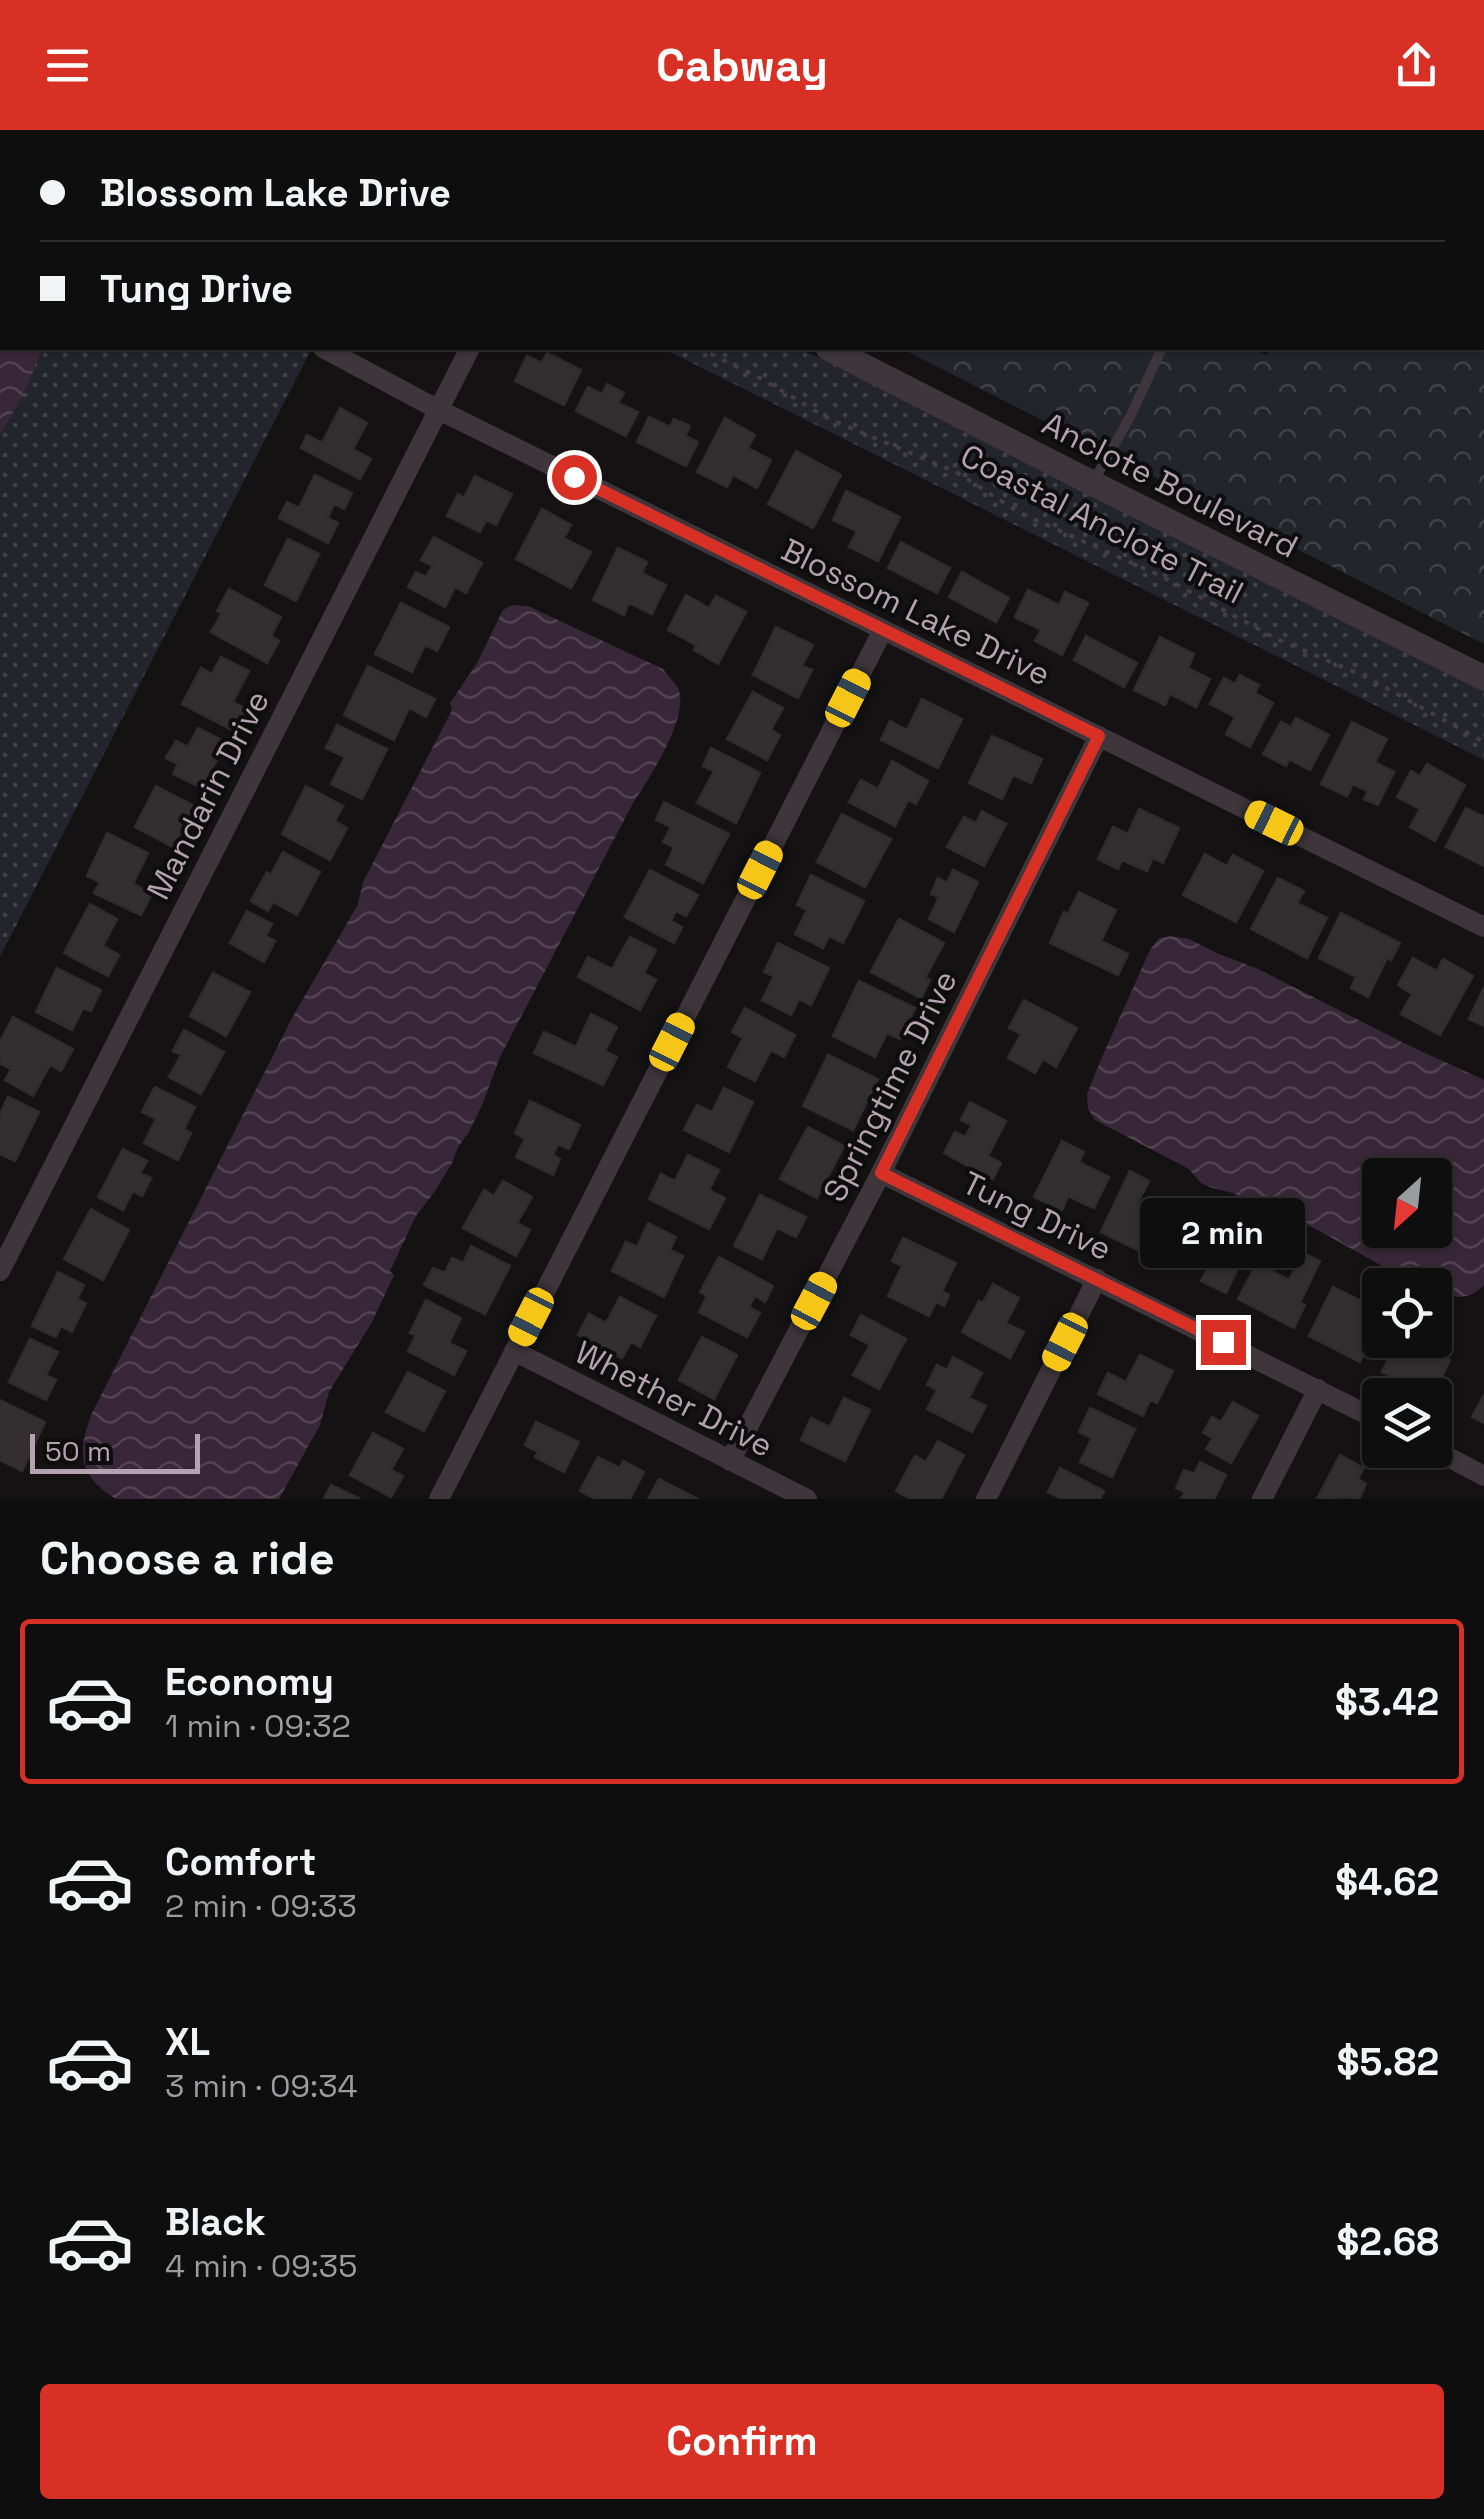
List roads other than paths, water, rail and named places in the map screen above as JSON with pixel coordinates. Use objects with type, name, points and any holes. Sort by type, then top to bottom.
[{"type":"street","name":"Blossom Lake Drive","points":[[327,350],[437,409],[1484,927]]},
{"type":"street","name":"Mandarin Drive","points":[[0,1271],[469,350]]},
{"type":"street","name":"Anclote Boulevard","points":[[832,350],[1484,678]]},
{"type":"street","points":[[439,1499],[883,630]]},
{"type":"street","name":"Springtime Drive","points":[[730,1461],[881,1173],[1099,736]]},
{"type":"street","name":"Tung Drive","points":[[881,1173],[1362,1412]]},
{"type":"street","points":[[986,1499],[1096,1279]]},
{"type":"street","name":"Whether Drive","points":[[514,1351],[808,1499]]},
{"type":"street","points":[[1262,1499],[1318,1389]]},
{"type":"street","points":[[1452,1459],[1484,1476]]},
{"type":"lane","points":[[1092,483],[1130,417],[1161,350]]},
{"type":"water","points":[[0,350],[42,350],[22,397],[0,434]]},
{"type":"water","points":[[512,605],[528,606],[663,669],[678,688],[680,701],[666,747],[500,1057],[469,1132],[416,1216],[372,1322],[329,1392],[320,1425],[279,1499],[116,1499],[94,1481],[84,1462],[84,1440],[92,1413],[292,1018],[357,906],[364,880],[452,710],[450,703],[477,663],[503,610]]},
{"type":"water","points":[[1159,938],[1189,939],[1484,1080],[1484,1285],[1473,1294],[1452,1296],[1452,1268],[1386,1268],[1316,1229],[1201,1183],[1189,1169],[1095,1120],[1088,1109],[1087,1094],[1150,950]]}]
